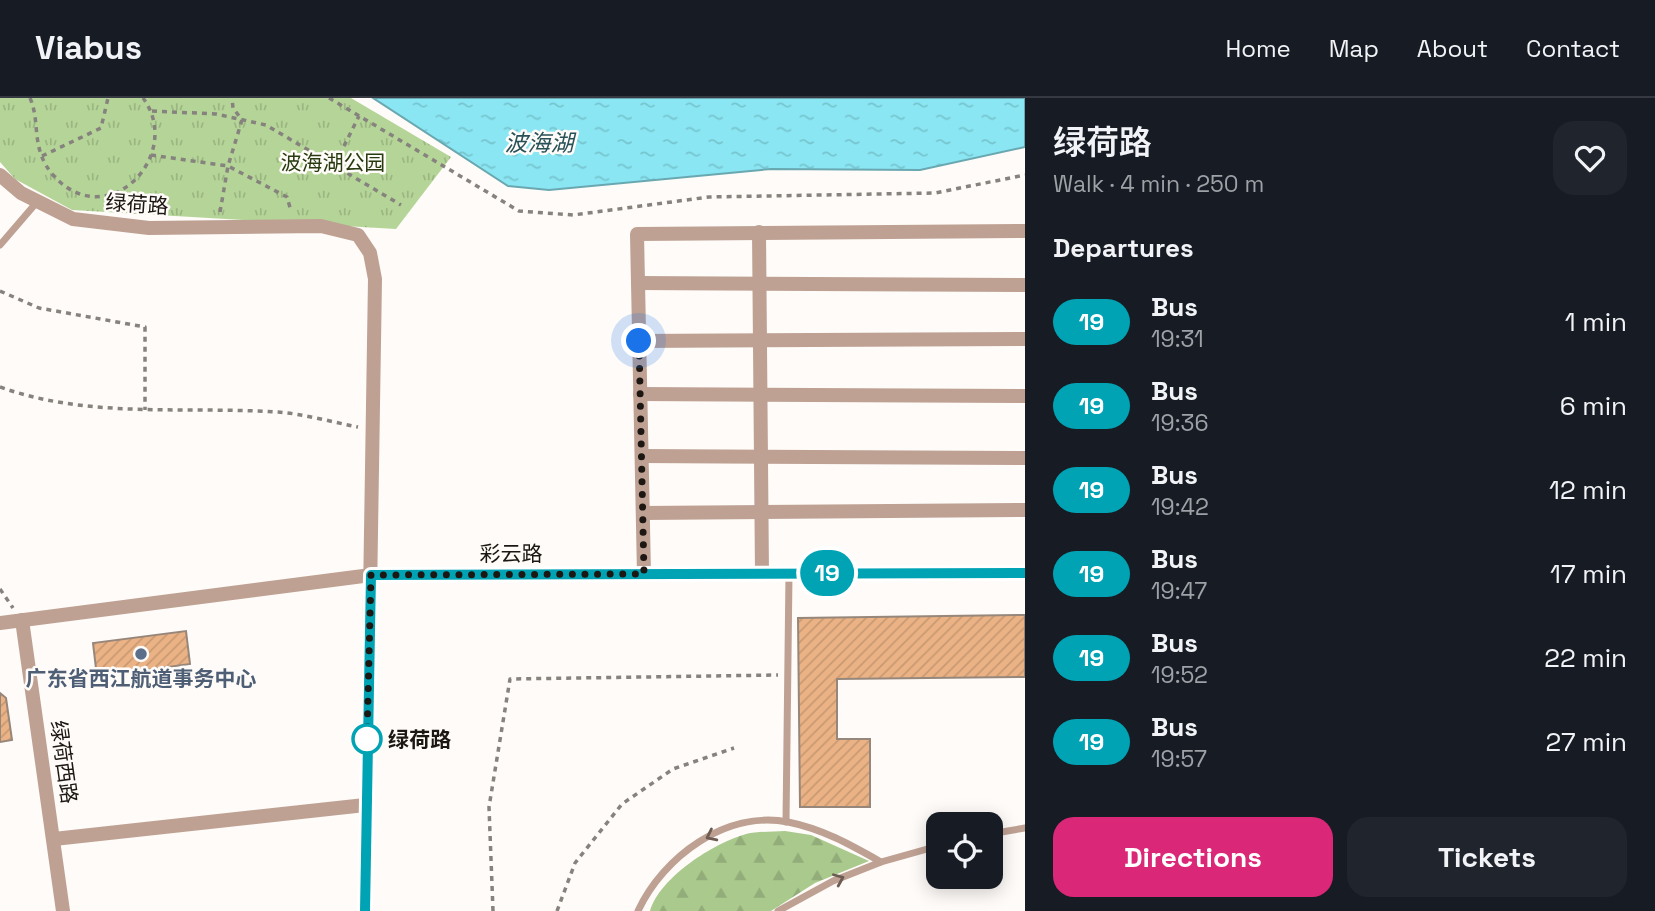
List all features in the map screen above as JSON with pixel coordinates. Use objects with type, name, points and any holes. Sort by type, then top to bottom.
[{"type":"street","name":"绿荷路","points":[[0,175],[21,193],[73,219],[149,228],[321,226],[358,235],[370,253],[375,279],[365,911]]},
{"type":"street","points":[[644,574],[637,234],[1025,231]]},
{"type":"street","points":[[759,232],[762,574]]},
{"type":"street","points":[[638,283],[1025,285]]},
{"type":"street","points":[[639,341],[1025,339]]},
{"type":"street","points":[[640,394],[1025,396]]},
{"type":"street","points":[[642,456],[1025,457]]},
{"type":"street","points":[[643,513],[1025,510]]},
{"type":"street","name":"彩云路","points":[[0,623],[371,575],[1025,573]]},
{"type":"street","name":"绿荷西路","points":[[22,620],[63,911]]},
{"type":"street","points":[[54,839],[365,805]]},
{"type":"lane","points":[[0,245],[37,201]]},
{"type":"lane","points":[[786,822],[789,573]]},
{"type":"lane","points":[[638,911],[649,888],[666,868],[703,840],[736,825],[786,822],[832,835],[881,862]]},
{"type":"lane","points":[[1003,832],[1025,828]]},
{"type":"lane","points":[[779,911],[833,881],[881,862],[926,849]]},
{"type":"path","points":[[30,98],[34,107],[35,137],[53,175],[80,195],[112,196],[129,188],[145,170],[150,155],[152,111],[143,98]]},
{"type":"path","points":[[42,156],[101,128],[108,98]]},
{"type":"path","points":[[232,98],[233,108],[243,120]]},
{"type":"path","points":[[329,98],[519,211],[573,215],[709,197],[936,193],[1025,175]]},
{"type":"path","points":[[152,111],[216,114],[266,125],[310,154],[335,164],[401,205]]},
{"type":"path","points":[[335,164],[359,116]]},
{"type":"path","points":[[217,227],[228,166],[243,120]]},
{"type":"path","points":[[150,155],[228,166],[287,197],[296,227]]},
{"type":"path","points":[[0,291],[40,307],[145,327],[145,410]]},
{"type":"path","points":[[0,387],[33,399],[103,409],[281,412],[373,430]]},
{"type":"path","points":[[493,911],[489,807],[510,679],[788,674]]},
{"type":"path","points":[[557,911],[575,863],[622,804],[673,769],[734,748]]},
{"type":"green space","name":"波海湖公园","points":[[0,98],[351,98],[451,157],[396,229],[72,210],[15,179],[0,162]]},
{"type":"green space","points":[[785,831],[811,835],[869,861],[815,883],[771,911],[650,911],[656,898],[676,874],[704,853],[746,834]]},
{"type":"water","name":"波海湖","points":[[373,98],[1025,98],[1025,147],[920,170],[771,169],[549,190],[508,186]]},
{"type":"building","points":[[1025,615],[1025,677],[837,679],[837,739],[870,739],[870,807],[800,807],[798,618]]},
{"type":"building","name":"广东省西江航道事务中心","points":[[186,631],[190,664],[97,677],[93,643]]},
{"type":"building","points":[[0,693],[6,698],[12,740],[0,742]]},
{"type":"bus line","name":"19","points":[[365,911],[371,575],[1025,573]]},
{"type":"place","name":"广东省西江航道事务中心","points":[[141,654]]},
{"type":"place","name":"绿荷路","points":[[367,739]]},
{"type":"route","points":[[367,739],[371,575],[644,574],[639,341]]}]
